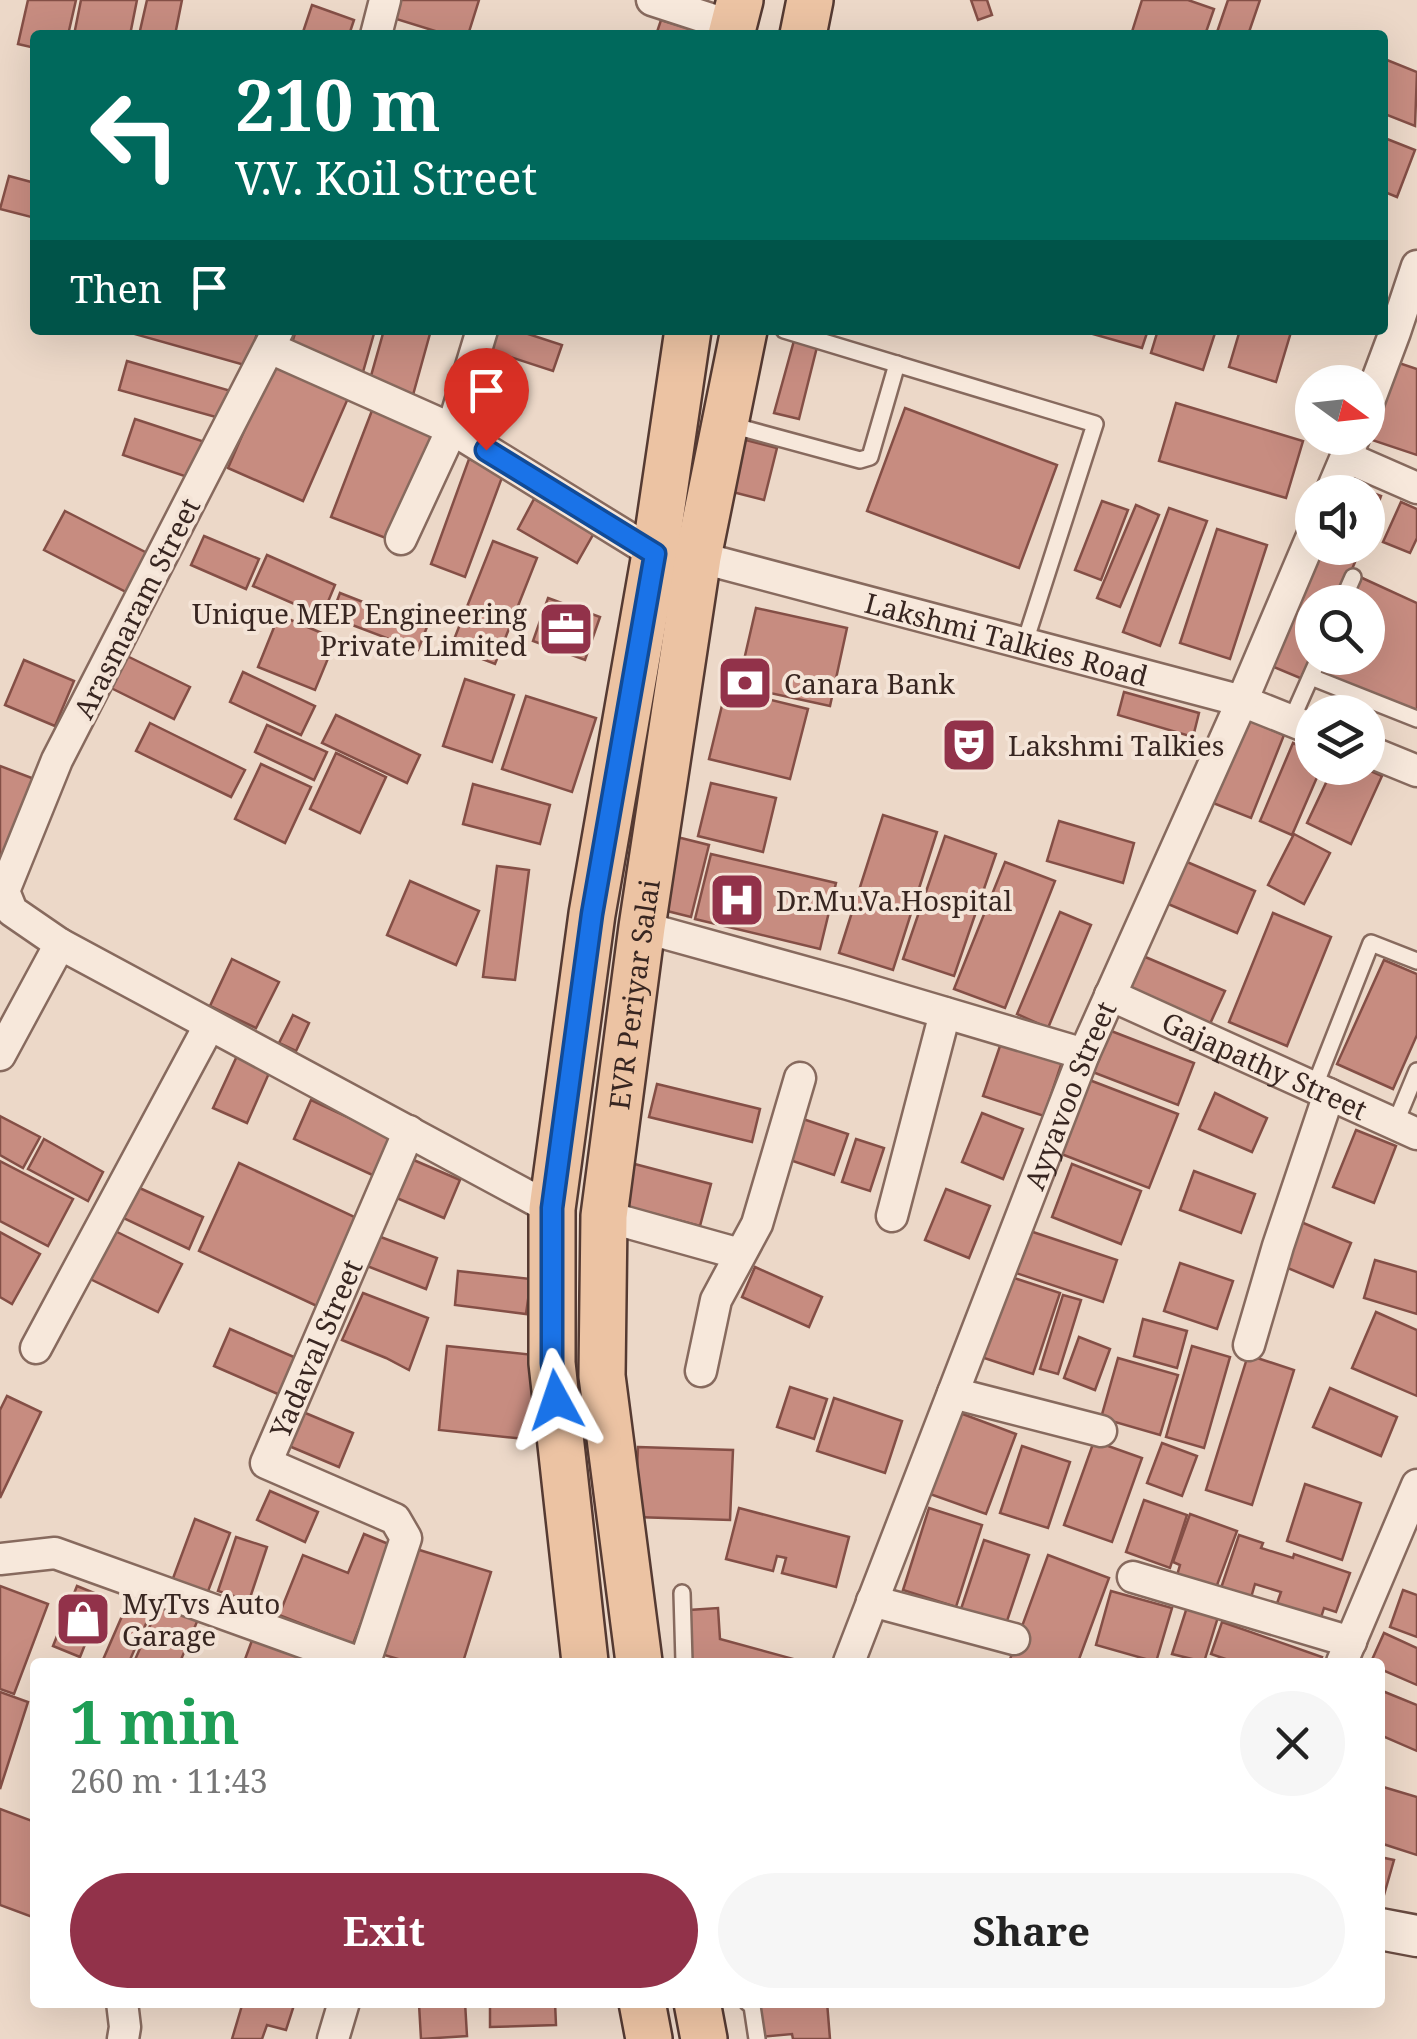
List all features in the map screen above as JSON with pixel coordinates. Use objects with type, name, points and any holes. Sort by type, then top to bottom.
[{"type":"main road","points":[[804,30],[810,0]]},
{"type":"main road","name":"EVR Periyar Salai","points":[[638,1658],[602,1376],[604,1216],[642,927],[677,555],[688,335]]},
{"type":"main road","name":"EVR Periyar Salai","points":[[585,1658],[552,1363],[552,1208],[592,914],[677,555],[725,424],[743,335]]},
{"type":"main road","points":[[643,2008],[649,2039]]},
{"type":"main road","points":[[698,2008],[704,2039]]},
{"type":"street","points":[[377,30],[385,0]]},
{"type":"street","points":[[652,0],[734,20]]},
{"type":"street","points":[[1385,374],[1406,337],[1394,295],[1417,266]]},
{"type":"street","points":[[401,539],[452,429],[480,335]]},
{"type":"street","name":"Lakshmi Talkies Road","points":[[274,339],[452,429],[677,555],[1025,642],[1242,701],[1295,722]]},
{"type":"street","name":"Arasmaram Street","points":[[60,944],[12,911],[4,891],[57,760],[274,339]]},
{"type":"street","points":[[1363,455],[1417,488]]},
{"type":"street","name":"Ayyavoo Street","points":[[850,1658],[1084,1054],[1300,565]]},
{"type":"street","points":[[1385,758],[1417,771]]},
{"type":"street","points":[[642,927],[1084,1054]]},
{"type":"street","points":[[0,1055],[60,944],[552,1208]]},
{"type":"street","name":"Gajapathy Street","points":[[1110,995],[1406,1129]]},
{"type":"street","points":[[892,1216],[944,1012]]},
{"type":"street","points":[[36,1348],[208,1026]]},
{"type":"street","points":[[701,1370],[716,1300],[757,1224],[800,1078]]},
{"type":"street","points":[[1249,1345],[1322,1091]]},
{"type":"street","name":"Yadaval Street","points":[[362,1658],[406,1538],[394,1519],[266,1463],[410,1131]]},
{"type":"street","points":[[604,1216],[740,1254]]},
{"type":"street","points":[[953,1393],[1102,1432]]},
{"type":"street","points":[[1133,1577],[1346,1652],[1417,1485]]},
{"type":"street","points":[[0,1559],[56,1553],[350,1658]]},
{"type":"street","points":[[872,1602],[1014,1639]]},
{"type":"street","points":[[1385,1930],[1417,1936]]},
{"type":"street","points":[[123,2008],[123,2039]]},
{"type":"street","points":[[333,2039],[342,2008]]},
{"type":"lane","points":[[801,335],[1095,424],[1025,642]]},
{"type":"lane","points":[[725,424],[860,460],[870,457],[897,364]]},
{"type":"lane","points":[[1349,585],[1353,577]]},
{"type":"lane","points":[[1307,695],[1310,677],[1417,719]]},
{"type":"lane","points":[[1322,1091],[1371,942],[1417,960]]},
{"type":"lane","points":[[1406,1129],[1417,1072]]},
{"type":"lane","points":[[682,1593],[684,1658]]},
{"type":"lane","points":[[752,2008],[757,2039]]},
{"type":"building","points":[[28,0],[76,0],[69,30],[30,30],[30,47],[18,44]]},
{"type":"building","points":[[81,0],[137,0],[131,30],[75,30]]},
{"type":"building","points":[[147,0],[182,0],[176,30],[140,30]]},
{"type":"building","points":[[398,0],[479,0],[470,30],[432,30],[393,18]]},
{"type":"building","points":[[971,0],[987,0],[992,15],[978,20]]},
{"type":"building","points":[[1142,0],[1188,0],[1214,9],[1207,30],[1133,30]]},
{"type":"building","points":[[1228,0],[1260,0],[1250,30],[1218,30]]},
{"type":"building","points":[[312,5],[354,20],[351,30],[304,30]]},
{"type":"building","points":[[661,20],[694,30],[658,30]]},
{"type":"building","points":[[1388,60],[1417,72],[1415,126],[1388,115]]},
{"type":"building","points":[[1388,139],[1415,150],[1397,197],[1388,193]]},
{"type":"building","points":[[9,176],[30,182],[30,217],[0,209]]},
{"type":"building","points":[[138,335],[256,335],[248,366]]},
{"type":"building","points":[[294,335],[374,335],[363,372],[290,350]]},
{"type":"building","points":[[383,335],[430,335],[413,395],[369,383]]},
{"type":"building","points":[[491,335],[531,335],[562,345],[553,371],[486,349]]},
{"type":"building","points":[[1096,335],[1146,335],[1142,348]]},
{"type":"building","points":[[1156,335],[1214,335],[1203,370],[1151,353]]},
{"type":"building","points":[[1239,335],[1290,335],[1276,382],[1229,367]]},
{"type":"building","points":[[795,337],[818,343],[799,419],[774,413]]},
{"type":"building","points":[[1390,360],[1417,369],[1417,455],[1385,444],[1385,375]]},
{"type":"building","points":[[127,361],[238,393],[230,421],[119,390]]},
{"type":"building","points":[[274,362],[349,396],[303,501],[228,468]]},
{"type":"building","points":[[1176,403],[1295,439],[1295,455],[1299,455],[1286,498],[1159,461]]},
{"type":"building","points":[[373,408],[438,434],[396,542],[331,517]]},
{"type":"building","points":[[905,408],[1057,465],[1019,568],[867,511]]},
{"type":"building","points":[[135,419],[208,443],[196,480],[123,455]]},
{"type":"building","points":[[734,437],[777,448],[764,500],[721,489]]},
{"type":"building","points":[[469,459],[504,472],[465,577],[431,564]]},
{"type":"building","points":[[534,499],[594,533],[577,563],[518,529]]},
{"type":"building","points":[[1102,501],[1128,510],[1101,580],[1075,570]]},
{"type":"building","points":[[1401,502],[1417,509],[1417,538],[1410,553],[1385,543]]},
{"type":"building","points":[[1136,505],[1159,515],[1120,607],[1097,598]]},
{"type":"building","points":[[1169,508],[1207,521],[1160,646],[1123,632]]},
{"type":"building","points":[[65,511],[153,556],[132,595],[44,550]]},
{"type":"building","points":[[1217,529],[1267,545],[1230,659],[1180,643]]},
{"type":"building","points":[[204,536],[259,559],[246,589],[191,565]]},
{"type":"building","points":[[493,541],[537,558],[495,664],[451,647]]},
{"type":"building","points":[[267,555],[335,585],[322,616],[253,586]]},
{"type":"building","points":[[1312,565],[1354,565],[1345,585],[1303,585]]},
{"type":"building","points":[[1360,577],[1378,585],[1356,585]]},
{"type":"building","points":[[1385,588],[1417,603],[1417,710],[1323,675],[1385,675]]},
{"type":"building","points":[[340,593],[427,627],[418,650],[331,617]]},
{"type":"building","name":"Unique MEP Engineering Private Limited","points":[[548,598],[600,617],[585,660],[533,641]]},
{"type":"building","points":[[1295,604],[1295,675],[1307,675],[1305,680],[1269,665]]},
{"type":"building","points":[[756,608],[847,628],[830,706],[738,686]]},
{"type":"building","points":[[279,615],[336,639],[315,690],[258,667]]},
{"type":"building","points":[[125,655],[190,687],[174,719],[109,687]]},
{"type":"building","points":[[24,660],[74,681],[55,726],[5,705]]},
{"type":"building","points":[[243,672],[315,706],[301,735],[230,702]]},
{"type":"building","points":[[465,679],[514,695],[492,762],[443,746]]},
{"type":"building","points":[[726,689],[808,709],[790,779],[709,759]]},
{"type":"building","points":[[1124,692],[1199,713],[1193,737],[1118,715]]},
{"type":"building","points":[[526,696],[596,718],[572,792],[502,769]]},
{"type":"building","points":[[336,715],[420,755],[407,783],[322,743]]},
{"type":"building","points":[[1241,717],[1284,735],[1251,818],[1208,801]]},
{"type":"building","points":[[150,723],[245,770],[231,797],[136,751]]},
{"type":"building","points":[[267,725],[327,752],[314,780],[255,752]]},
{"type":"building","points":[[1293,743],[1295,785],[1314,785],[1292,835],[1260,821]]},
{"type":"building","points":[[336,753],[386,777],[360,833],[310,809]]},
{"type":"building","points":[[261,764],[311,787],[285,843],[235,819]]},
{"type":"building","points":[[0,766],[37,780],[0,873]]},
{"type":"building","points":[[711,783],[776,798],[763,852],[698,836]]},
{"type":"building","points":[[473,784],[550,805],[540,844],[463,824]]},
{"type":"building","points":[[1325,785],[1378,785],[1351,844],[1307,823]]},
{"type":"building","points":[[883,815],[937,832],[893,970],[839,953]]},
{"type":"building","points":[[1059,821],[1134,843],[1123,883],[1047,861]]},
{"type":"building","points":[[1294,834],[1330,853],[1304,904],[1268,885]]},
{"type":"building","points":[[673,836],[709,845],[691,917],[655,908]]},
{"type":"building","points":[[945,836],[996,854],[954,976],[903,959]]},
{"type":"building","points":[[711,854],[836,883],[820,949],[695,919]]},
{"type":"building","points":[[1180,859],[1255,891],[1237,933],[1161,901]]},
{"type":"building","points":[[1005,862],[1055,881],[1005,1008],[954,989]]},
{"type":"building","points":[[497,866],[529,870],[515,980],[483,977]]},
{"type":"building","points":[[410,881],[479,911],[456,965],[387,935]]},
{"type":"building","points":[[1060,912],[1091,925],[1048,1028],[1017,1014]]},
{"type":"building","points":[[1273,913],[1331,937],[1287,1046],[1229,1022]]},
{"type":"building","points":[[1136,953],[1225,991],[1209,1026],[1121,988]]},
{"type":"building","points":[[232,959],[279,982],[256,1028],[210,1006]]},
{"type":"building","points":[[1384,960],[1417,974],[1417,1035],[1393,1089],[1337,1064]]},
{"type":"building","points":[[293,1015],[309,1023],[296,1051],[279,1043]]},
{"type":"building","points":[[1106,1029],[1194,1063],[1178,1105],[1090,1071]]},
{"type":"building","points":[[1002,1040],[1063,1059],[1044,1116],[983,1096]]},
{"type":"building","points":[[237,1056],[270,1071],[247,1123],[213,1108]]},
{"type":"building","points":[[1079,1076],[1178,1114],[1149,1188],[1051,1150]]},
{"type":"building","points":[[657,1084],[760,1109],[752,1142],[649,1117]]},
{"type":"building","points":[[1215,1093],[1267,1118],[1252,1152],[1199,1129]]},
{"type":"building","points":[[311,1100],[397,1140],[379,1178],[294,1139]]},
{"type":"building","points":[[982,1113],[1023,1129],[1003,1179],[962,1162]]},
{"type":"building","points":[[0,1116],[40,1137],[23,1168],[0,1155]]},
{"type":"building","points":[[794,1116],[848,1134],[834,1175],[781,1157]]},
{"type":"building","points":[[1356,1130],[1396,1146],[1374,1203],[1333,1187]]},
{"type":"building","points":[[44,1139],[103,1172],[88,1201],[28,1169]]},
{"type":"building","points":[[856,1139],[884,1148],[870,1191],[842,1182]]},
{"type":"building","points":[[409,1158],[460,1180],[444,1218],[392,1196]]},
{"type":"building","points":[[0,1161],[73,1199],[48,1246],[0,1221]]},
{"type":"building","points":[[627,1162],[711,1184],[700,1226],[617,1204]]},
{"type":"building","points":[[239,1163],[359,1219],[319,1307],[199,1251]]},
{"type":"building","points":[[1072,1164],[1141,1191],[1121,1244],[1052,1217]]},
{"type":"building","points":[[1194,1171],[1255,1194],[1241,1233],[1180,1210]]},
{"type":"building","points":[[133,1185],[203,1217],[189,1249],[119,1216]]},
{"type":"building","points":[[946,1189],[990,1206],[969,1258],[925,1240]]},
{"type":"building","points":[[1301,1222],[1351,1243],[1333,1287],[1283,1266]]},
{"type":"building","points":[[105,1226],[182,1264],[158,1312],[82,1275]]},
{"type":"building","points":[[1021,1228],[1117,1260],[1103,1302],[1007,1270]]},
{"type":"building","points":[[0,1232],[40,1254],[12,1304],[0,1297]]},
{"type":"building","points":[[378,1236],[437,1258],[426,1289],[367,1266]]},
{"type":"building","points":[[1375,1260],[1417,1272],[1417,1314],[1364,1298]]},
{"type":"building","points":[[1180,1263],[1233,1281],[1217,1329],[1164,1311]]},
{"type":"building","points":[[755,1267],[822,1297],[809,1327],[742,1297]]},
{"type":"building","points":[[458,1271],[531,1279],[526,1314],[455,1305]]},
{"type":"building","points":[[1008,1276],[1060,1293],[1033,1374],[981,1357]]},
{"type":"building","points":[[363,1293],[428,1318],[409,1370],[342,1340]]},
{"type":"building","points":[[1063,1295],[1081,1300],[1058,1374],[1040,1369]]},
{"type":"building","points":[[1376,1312],[1417,1330],[1417,1396],[1352,1368]]},
{"type":"building","points":[[1143,1319],[1187,1331],[1177,1368],[1134,1356]]},
{"type":"building","points":[[230,1329],[303,1361],[287,1398],[214,1366]]},
{"type":"building","points":[[1079,1337],[1110,1349],[1095,1390],[1064,1378]]},
{"type":"building","points":[[447,1346],[544,1356],[535,1440],[439,1430]]},
{"type":"building","points":[[1192,1346],[1230,1357],[1204,1448],[1166,1437]]},
{"type":"building","points":[[1248,1355],[1294,1370],[1252,1505],[1206,1490]]},
{"type":"building","points":[[1118,1358],[1178,1375],[1160,1435],[1101,1418]]},
{"type":"building","points":[[790,1387],[827,1399],[814,1439],[777,1427]]},
{"type":"building","points":[[1330,1388],[1397,1417],[1381,1456],[1313,1427]]},
{"type":"building","points":[[7,1396],[41,1412],[0,1498],[0,1410]]},
{"type":"building","points":[[834,1398],[902,1421],[885,1473],[817,1451]]},
{"type":"building","points":[[303,1412],[353,1433],[339,1467],[289,1446]]},
{"type":"building","points":[[960,1413],[1016,1434],[986,1514],[930,1494]]},
{"type":"building","points":[[1094,1441],[1142,1458],[1112,1542],[1064,1525]]},
{"type":"building","points":[[1162,1443],[1197,1456],[1182,1496],[1147,1483]]},
{"type":"building","points":[[1022,1446],[1070,1462],[1048,1528],[1000,1513]]},
{"type":"building","points":[[638,1447],[733,1450],[730,1520],[635,1517]]},
{"type":"building","points":[[1305,1484],[1361,1503],[1342,1560],[1287,1541]]},
{"type":"building","points":[[270,1491],[318,1512],[305,1542],[257,1520]]},
{"type":"building","points":[[1144,1500],[1187,1515],[1170,1568],[1126,1552]]},
{"type":"building","points":[[739,1508],[849,1537],[836,1587],[782,1573],[786,1558],[777,1556],[773,1571],[726,1559]]},
{"type":"building","points":[[929,1508],[982,1525],[956,1607],[903,1590]]},
{"type":"building","points":[[1190,1514],[1237,1531],[1213,1596],[1175,1582],[1180,1565],[1173,1562]]},
{"type":"building","points":[[195,1519],[230,1533],[207,1594],[172,1581]]},
{"type":"building","points":[[364,1534],[391,1545],[353,1644],[279,1615],[303,1555],[348,1573]]},
{"type":"building","points":[[1239,1535],[1263,1543],[1261,1548],[1293,1558],[1294,1554],[1350,1573],[1336,1612],[1324,1608],[1319,1624],[1275,1609],[1281,1592],[1255,1584],[1250,1601],[1220,1591]]},
{"type":"building","points":[[236,1537],[267,1547],[249,1601],[218,1591]]},
{"type":"building","points":[[984,1540],[1029,1555],[1003,1633],[958,1618]]},
{"type":"building","points":[[413,1548],[491,1572],[464,1658],[394,1658],[381,1654]]},
{"type":"building","points":[[1048,1555],[1109,1578],[1079,1658],[1010,1658]]},
{"type":"building","points":[[0,1586],[48,1604],[14,1694],[0,1689]]},
{"type":"building","points":[[77,1586],[104,1597],[80,1657],[53,1646]]},
{"type":"building","points":[[1403,1590],[1417,1595],[1417,1637],[1390,1627]]},
{"type":"building","points":[[1111,1591],[1172,1608],[1157,1658],[1142,1658],[1096,1645]]},
{"type":"building","points":[[161,1601],[199,1617],[182,1658],[136,1658]]},
{"type":"building","points":[[126,1607],[149,1617],[131,1658],[104,1658]]},
{"type":"building","points":[[1187,1607],[1218,1617],[1205,1658],[1172,1654]]},
{"type":"building","points":[[718,1608],[720,1639],[790,1658],[688,1658],[689,1610]]},
{"type":"building","points":[[1222,1622],[1322,1657],[1222,1658],[1211,1654]]},
{"type":"building","points":[[1384,1633],[1417,1648],[1417,1685],[1385,1671],[1385,1658],[1373,1658]]},
{"type":"building","points":[[254,1635],[306,1658],[245,1658]]},
{"type":"building","points":[[0,1692],[28,1702],[0,1789]]},
{"type":"building","points":[[1385,1692],[1417,1705],[1417,1751],[1385,1737]]},
{"type":"building","points":[[1385,1787],[1417,1797],[1417,1855],[1385,1845]]},
{"type":"building","points":[[0,1809],[30,1820],[30,1916],[0,1905]]},
{"type":"building","points":[[1385,1858],[1394,1860],[1385,1892]]},
{"type":"building","points":[[241,2008],[293,2008],[286,2030],[267,2025],[262,2039],[232,2039]]},
{"type":"building","points":[[419,2008],[465,2008],[467,2036],[421,2039]]},
{"type":"building","points":[[490,2008],[555,2008],[556,2025],[490,2027]]},
{"type":"building","points":[[757,2008],[827,2008],[830,2039],[793,2039],[792,2034],[760,2037]]},
{"type":"place","name":"Unique MEP Engineering Private Limited","points":[[566,629]]},
{"type":"place","name":"Canara Bank","points":[[745,683]]},
{"type":"place","name":"Lakshmi Talkies","points":[[969,745]]},
{"type":"place","name":"Dr.Mu.Va.Hospital","points":[[737,900]]},
{"type":"place","name":"MyTvs Auto Garage","points":[[83,1619]]},
{"type":"route","points":[[486,450],[655,554],[592,914],[552,1208],[552,1363],[556,1400]]}]
